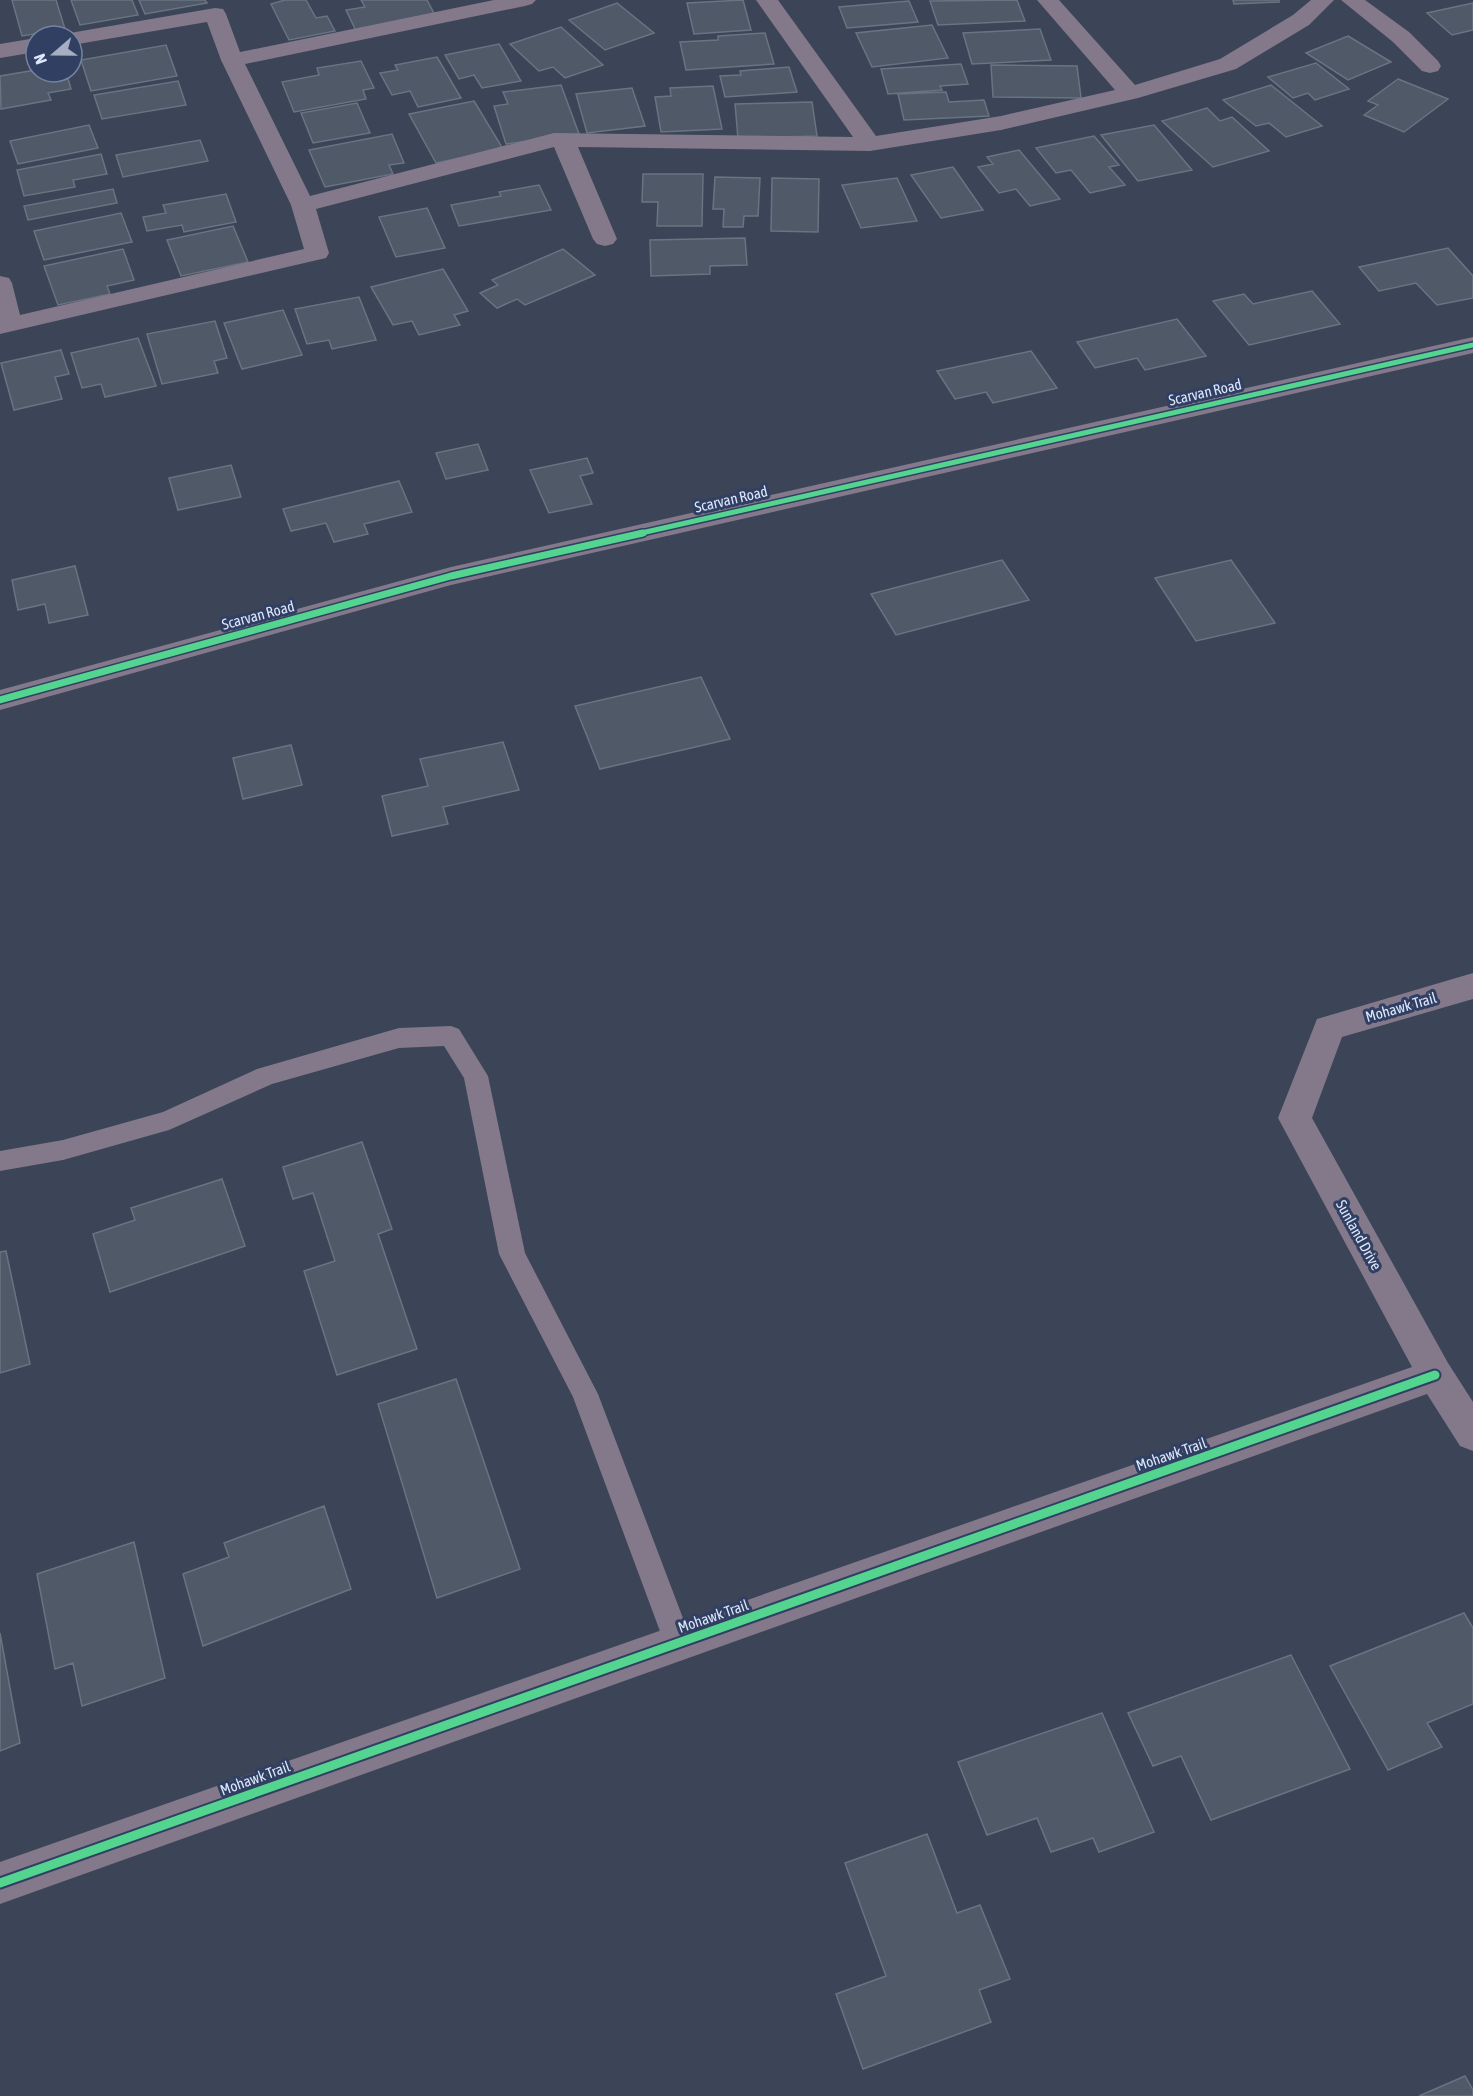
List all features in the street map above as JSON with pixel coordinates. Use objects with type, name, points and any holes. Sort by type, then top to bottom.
[{"type":"street","points":[[767,0],[870,144]]},
{"type":"street","points":[[1048,0],[1130,93]]},
{"type":"street","points":[[303,205],[554,140],[870,144],[1001,123],[1130,93],[1228,64],[1301,20],[1323,0]]},
{"type":"street","points":[[1352,0],[1401,37],[1430,66]]},
{"type":"street","points":[[232,60],[513,1]]},
{"type":"street","points":[[0,283],[5,326],[317,253],[303,205],[232,60],[215,14],[84,37]]},
{"type":"street","points":[[0,51],[24,47]]},
{"type":"street","points":[[564,140],[604,239]]},
{"type":"street","name":"Scarvan Road","points":[[0,700],[451,576],[1473,345]]},
{"type":"street","name":"Mohawk Trail","points":[[1329,1028],[1473,986]]},
{"type":"street","name":"Sunland Drive","points":[[1329,1028],[1295,1118],[1435,1375],[1473,1434]]},
{"type":"street","name":"Mohawk Trail","points":[[0,1883],[1435,1375]]},
{"type":"lane","points":[[0,1161],[63,1150],[169,1120],[266,1076],[399,1038],[451,1036],[476,1076],[512,1254],[585,1394],[678,1642]]},
{"type":"building","points":[[12,0],[56,0],[63,24],[24,24],[24,36],[22,36]]},
{"type":"building","points":[[71,0],[132,0],[138,15],[84,24],[80,24]]},
{"type":"building","points":[[139,0],[205,0],[207,3],[145,14]]},
{"type":"building","points":[[285,0],[306,0],[316,18],[327,16],[335,31],[289,40],[271,4]]},
{"type":"building","points":[[361,0],[427,0],[437,19],[357,33],[346,10],[365,7]]},
{"type":"building","points":[[743,0],[751,30],[694,34],[687,3]]},
{"type":"building","points":[[1017,0],[1025,21],[938,25],[930,1]]},
{"type":"building","points":[[1233,0],[1279,0],[1279,2],[1234,4]]},
{"type":"building","points":[[909,1],[918,22],[847,28],[839,7]]},
{"type":"building","points":[[617,3],[654,33],[605,50],[569,20]]},
{"type":"building","points":[[1473,3],[1473,30],[1452,35],[1427,13]]},
{"type":"building","points":[[932,25],[948,58],[872,67],[856,33]]},
{"type":"building","points":[[561,27],[603,65],[565,78],[553,67],[539,71],[510,44]]},
{"type":"building","points":[[1040,29],[1051,60],[972,64],[963,33]]},
{"type":"building","points":[[765,33],[774,64],[686,70],[680,42],[718,40],[718,36]]},
{"type":"building","points":[[1348,36],[1391,62],[1348,80],[1306,53]]},
{"type":"building","points":[[499,44],[521,81],[482,88],[474,75],[459,79],[445,55]]},
{"type":"building","points":[[166,45],[177,76],[91,91],[84,69],[84,59]]},
{"type":"building","points":[[437,57],[461,98],[418,107],[410,91],[392,95],[380,73],[398,70],[395,65]]},
{"type":"building","points":[[361,61],[374,88],[363,90],[366,99],[294,112],[282,82],[319,75],[317,68]]},
{"type":"building","points":[[1316,63],[1349,89],[1315,100],[1308,93],[1293,98],[1268,77]]},
{"type":"building","points":[[961,64],[968,84],[940,86],[942,90],[888,94],[881,69]]},
{"type":"building","points":[[991,65],[1077,66],[1081,98],[993,97]]},
{"type":"building","points":[[789,67],[797,92],[725,97],[720,76],[741,75],[740,71]]},
{"type":"building","points":[[24,72],[24,84],[70,84],[71,89],[48,93],[51,100],[1,109],[0,76]]},
{"type":"building","points":[[1398,79],[1448,99],[1404,132],[1364,115],[1378,105],[1368,101]]},
{"type":"building","points":[[178,81],[186,105],[102,119],[94,95]]},
{"type":"building","points":[[561,85],[579,134],[506,144],[494,106],[508,104],[503,92]]},
{"type":"building","points":[[1271,85],[1322,126],[1286,137],[1269,123],[1256,126],[1223,100]]},
{"type":"building","points":[[713,86],[722,129],[661,132],[655,97],[671,96],[670,88]]},
{"type":"building","points":[[632,88],[645,126],[587,133],[576,94]]},
{"type":"building","points":[[946,92],[949,102],[984,100],[989,116],[904,120],[898,94]]},
{"type":"building","points":[[474,101],[503,149],[436,163],[409,114]]},
{"type":"building","points":[[812,102],[817,136],[738,138],[735,104]]},
{"type":"building","points":[[357,103],[370,133],[313,143],[301,113]]},
{"type":"building","points":[[1207,108],[1220,121],[1232,117],[1269,151],[1213,167],[1162,121]]},
{"type":"building","points":[[89,125],[98,148],[18,164],[10,141]]},
{"type":"building","points":[[1154,125],[1192,170],[1138,181],[1101,135]]},
{"type":"building","points":[[392,134],[404,163],[389,165],[393,174],[325,187],[309,150]]},
{"type":"building","points":[[1094,136],[1119,165],[1109,167],[1125,185],[1090,193],[1071,170],[1056,173],[1036,148]]},
{"type":"building","points":[[200,140],[208,161],[123,177],[116,155]]},
{"type":"building","points":[[1019,150],[1060,199],[1030,206],[1016,189],[999,193],[978,167],[993,164],[987,157]]},
{"type":"building","points":[[101,154],[107,174],[73,180],[75,187],[24,196],[17,170]]},
{"type":"building","points":[[953,167],[983,210],[941,218],[911,175]]},
{"type":"building","points":[[643,174],[703,174],[702,226],[657,226],[658,202],[642,202]]},
{"type":"building","points":[[715,177],[760,178],[758,216],[744,216],[743,227],[723,227],[724,209],[713,209]]},
{"type":"building","points":[[772,178],[819,179],[818,232],[771,231]]},
{"type":"building","points":[[897,178],[917,221],[861,228],[842,185]]},
{"type":"building","points":[[539,185],[551,210],[459,226],[451,205],[501,196],[499,192]]},
{"type":"building","points":[[113,189],[117,203],[28,220],[24,206]]},
{"type":"building","points":[[226,194],[236,222],[184,232],[182,225],[147,231],[143,217],[166,213],[163,205]]},
{"type":"building","points":[[427,208],[445,248],[396,257],[379,217]]},
{"type":"building","points":[[121,213],[132,242],[44,260],[34,231]]},
{"type":"building","points":[[233,226],[248,262],[181,276],[167,240]]},
{"type":"building","points":[[745,238],[747,265],[710,266],[710,274],[651,276],[650,240]]},
{"type":"building","points":[[1448,248],[1473,276],[1473,298],[1437,305],[1416,283],[1379,291],[1359,267]]},
{"type":"building","points":[[123,249],[134,280],[107,286],[110,294],[58,305],[44,266]]},
{"type":"building","points":[[563,249],[595,275],[525,305],[517,299],[497,308],[480,293],[498,285],[492,280]]},
{"type":"building","points":[[443,269],[468,311],[454,315],[460,325],[419,335],[412,321],[393,325],[371,287]]},
{"type":"building","points":[[1312,291],[1340,324],[1249,345],[1213,301],[1244,294],[1253,304]]},
{"type":"building","points":[[359,297],[376,340],[332,349],[329,340],[307,344],[295,309]]},
{"type":"building","points":[[283,310],[302,355],[242,369],[224,323]]},
{"type":"building","points":[[1177,319],[1206,356],[1145,370],[1137,358],[1095,368],[1077,342]]},
{"type":"building","points":[[215,321],[227,358],[214,361],[218,373],[162,384],[147,334]]},
{"type":"building","points":[[138,338],[156,386],[105,397],[101,384],[82,388],[71,353]]},
{"type":"building","points":[[61,350],[69,374],[55,377],[62,399],[14,410],[1,363]]},
{"type":"building","points":[[1031,351],[1057,388],[993,403],[986,392],[955,399],[937,371]]},
{"type":"building","points":[[478,444],[488,470],[446,479],[436,453]]},
{"type":"building","points":[[587,458],[593,473],[580,476],[592,504],[549,513],[530,470]]},
{"type":"building","points":[[231,465],[241,497],[178,510],[169,478]]},
{"type":"building","points":[[399,481],[412,512],[364,524],[368,534],[334,542],[326,523],[291,531],[283,509]]},
{"type":"building","points":[[1002,560],[1029,600],[896,635],[871,594]]},
{"type":"building","points":[[1231,560],[1275,623],[1196,641],[1155,578]]},
{"type":"building","points":[[75,566],[88,615],[49,623],[45,604],[18,610],[12,580]]},
{"type":"building","points":[[701,677],[730,739],[600,769],[575,706]]},
{"type":"building","points":[[503,742],[519,790],[443,807],[448,824],[392,836],[382,796],[428,786],[420,759]]},
{"type":"building","points":[[291,745],[302,785],[243,799],[233,758]]},
{"type":"building","points":[[362,1142],[392,1229],[378,1234],[417,1349],[337,1375],[304,1271],[335,1261],[313,1193],[293,1199],[283,1167]]},
{"type":"building","points":[[222,1179],[245,1246],[110,1292],[93,1234],[135,1220],[131,1208]]},
{"type":"building","points":[[6,1251],[30,1364],[0,1373],[0,1252]]},
{"type":"building","points":[[456,1379],[520,1569],[437,1598],[378,1404]]},
{"type":"building","points":[[324,1506],[351,1589],[203,1646],[183,1574],[229,1557],[224,1543]]},
{"type":"building","points":[[134,1542],[165,1678],[82,1706],[73,1663],[55,1669],[37,1574]]},
{"type":"building","points":[[1464,1613],[1473,1628],[1473,1704],[1427,1723],[1442,1747],[1388,1770],[1330,1666]]},
{"type":"building","points":[[0,1633],[20,1743],[0,1751]]},
{"type":"building","points":[[1291,1655],[1350,1769],[1211,1820],[1181,1756],[1153,1766],[1128,1713]]},
{"type":"building","points":[[1102,1713],[1154,1832],[1099,1852],[1093,1838],[1051,1852],[1037,1818],[987,1835],[958,1762]]},
{"type":"building","points":[[927,1834],[957,1913],[980,1905],[1010,1979],[979,1990],[991,2022],[863,2069],[836,1994],[886,1976],[845,1863]]},
{"type":"building","points":[[1465,2076],[1473,2090],[1473,2096],[1419,2096]]},
{"type":"cycle path","points":[[0,700],[451,576],[1473,345]]},
{"type":"cycle path","points":[[0,1883],[1435,1375]]}]
